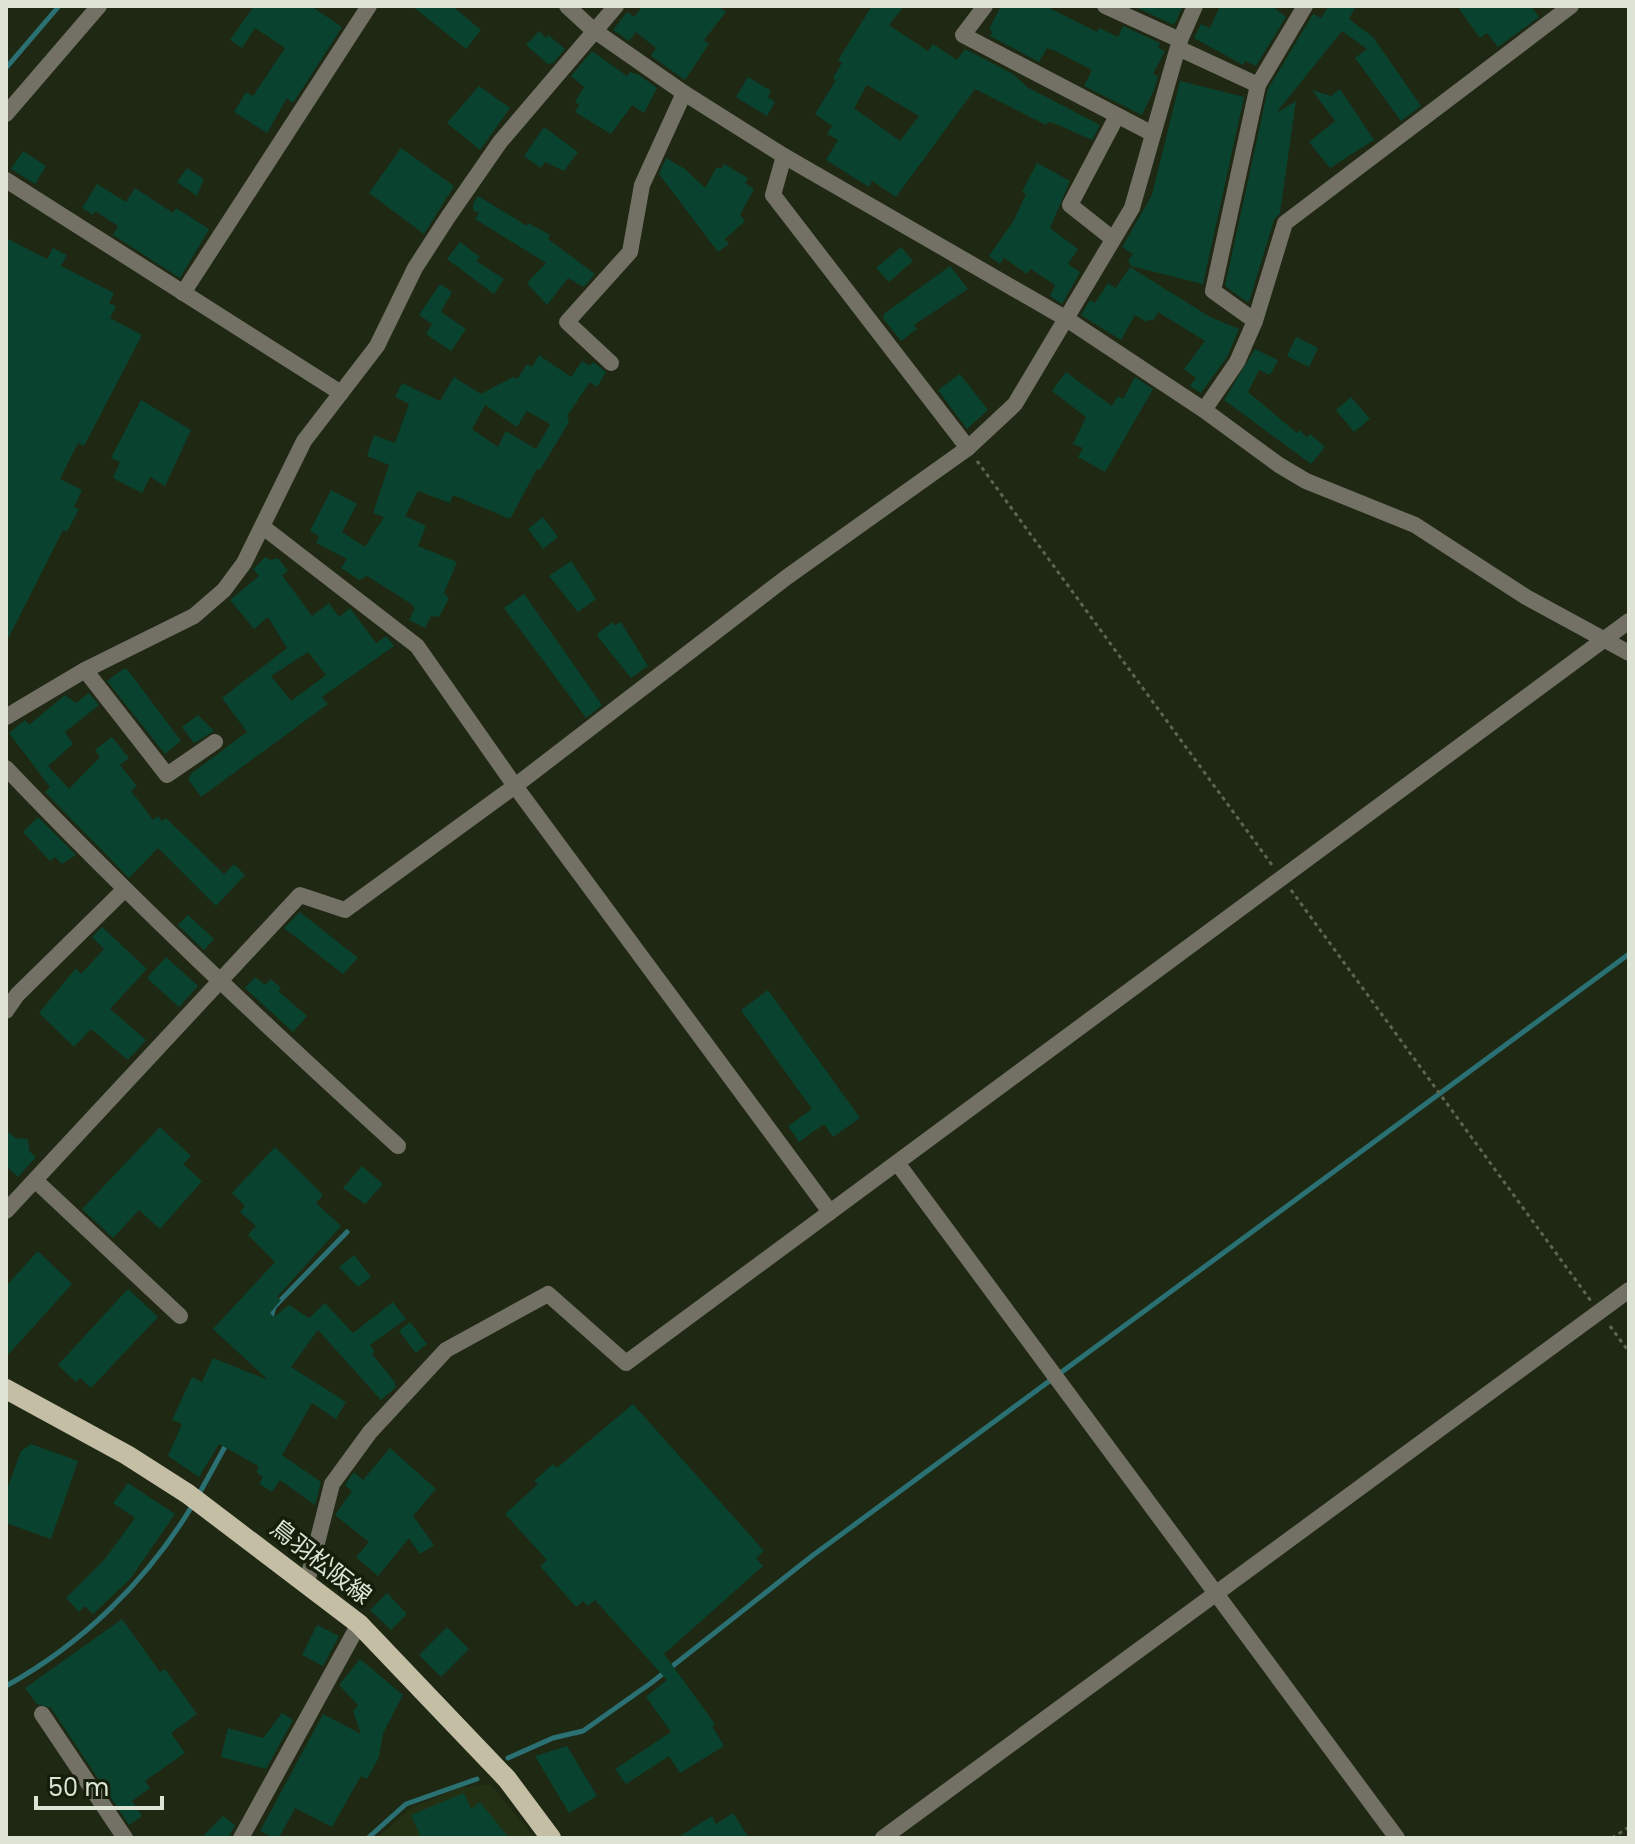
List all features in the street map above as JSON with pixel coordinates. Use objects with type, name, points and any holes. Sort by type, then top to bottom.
[{"type":"main road","name":"鳥羽松阪線","points":[[6,1389],[127,1455],[194,1498],[359,1624],[507,1779],[551,1838]]},
{"type":"street","points":[[6,114],[99,6]]},
{"type":"street","points":[[183,293],[369,6]]},
{"type":"street","points":[[567,6],[592,29],[684,93],[784,156],[1065,318],[1306,481],[1415,525],[1517,592],[1629,653]]},
{"type":"street","points":[[6,717],[85,670],[194,616],[224,590],[244,563],[304,441],[377,346],[415,268],[457,204],[500,142],[592,29],[616,6]]},
{"type":"street","points":[[985,6],[963,35],[1153,134]]},
{"type":"street","points":[[1105,6],[1258,85]]},
{"type":"street","points":[[6,1211],[300,895],[345,910],[515,786],[787,577],[968,448],[1015,404],[1132,208],[1179,44],[1195,6]]},
{"type":"street","points":[[1255,321],[1213,291],[1258,85],[1305,6]]},
{"type":"street","points":[[1204,410],[1237,362],[1255,321],[1285,223],[1571,6]]},
{"type":"street","points":[[611,363],[567,322],[630,252],[642,185],[684,93]]},
{"type":"street","points":[[1113,239],[1070,205],[1117,116]]},
{"type":"street","points":[[784,156],[773,195],[968,448]]},
{"type":"street","points":[[6,180],[341,393]]},
{"type":"street","points":[[263,527],[417,646],[515,786],[830,1212]]},
{"type":"street","points":[[307,1582],[332,1484],[370,1432],[446,1350],[548,1294],[626,1363],[1629,621]]},
{"type":"street","points":[[85,670],[167,775],[215,742]]},
{"type":"street","points":[[6,768],[123,891],[398,1146]]},
{"type":"street","points":[[6,1011],[17,995],[123,891]]},
{"type":"street","points":[[898,1164],[1397,1838]]},
{"type":"street","points":[[36,1181],[180,1316]]},
{"type":"street","points":[[883,1838],[1629,1290]]},
{"type":"street","points":[[241,1838],[359,1624]]},
{"type":"street","points":[[42,1714],[125,1838]]},
{"type":"path","points":[[968,448],[1629,1352]]},
{"type":"path","points":[[1612,1838],[1629,1827]]},
{"type":"shaded area","points":[[490,1784],[535,1838],[377,1838],[411,1808],[459,1788]]},
{"type":"building","points":[[254,6],[311,6],[342,27],[293,103],[287,98],[267,133],[234,112],[246,92],[253,96],[285,48],[255,28],[242,48],[230,40]]},
{"type":"building","points":[[412,6],[452,6],[481,30],[466,49]]},
{"type":"building","points":[[643,6],[718,6],[726,12],[704,40],[709,44],[685,80],[651,56],[656,48],[636,32],[629,41],[613,30],[627,12],[634,17]]},
{"type":"building","points":[[872,6],[904,6],[889,25],[928,51],[933,44],[957,60],[965,49],[1013,74],[1027,87],[1100,125],[1092,140],[1056,124],[1048,122],[1046,125],[975,89],[896,197],[872,181],[869,187],[826,160],[838,140],[827,134],[832,126],[815,114],[836,80],[833,78],[842,63],[838,60]],"holes":[[[867,85],[919,116],[900,141],[854,108]]]},
{"type":"building","points":[[1001,6],[1045,6],[1097,32],[1099,28],[1118,37],[1123,26],[1160,43],[1158,48],[1165,51],[1153,74],[1158,76],[1142,115],[1084,86],[1092,70],[1047,48],[1039,62],[990,36],[993,31],[989,29]]},
{"type":"building","points":[[1133,6],[1183,6],[1174,25]]},
{"type":"building","points":[[1220,6],[1272,6],[1286,17],[1256,66],[1245,61],[1243,65],[1194,38],[1201,24],[1210,28]]},
{"type":"building","points":[[1329,6],[1356,6],[1349,19],[1373,37],[1421,106],[1401,121],[1355,58],[1367,49],[1342,31],[1276,113],[1296,101],[1280,213],[1274,220],[1249,302],[1225,286],[1268,89],[1313,14],[1321,18]]},
{"type":"building","points":[[1457,6],[1531,6],[1539,17],[1498,47],[1487,33],[1480,38]]},
{"type":"building","points":[[539,31],[565,49],[553,63],[548,64],[526,45]]},
{"type":"building","points":[[592,51],[627,76],[630,72],[639,75],[657,88],[644,113],[632,105],[611,134],[575,112],[579,105],[575,102],[584,87],[571,76]]},
{"type":"building","points":[[748,77],[771,91],[768,97],[775,102],[767,116],[736,97]]},
{"type":"building","points":[[1180,81],[1244,97],[1203,284],[1131,266],[1128,261],[1133,254],[1122,247],[1152,195]]},
{"type":"building","points":[[479,86],[510,108],[480,150],[447,123]]},
{"type":"building","points":[[1340,89],[1374,140],[1330,168],[1309,142],[1335,121],[1312,90],[1331,96]]},
{"type":"building","points":[[544,127],[578,152],[564,171],[545,162],[541,168],[524,156]]},
{"type":"building","points":[[401,148],[454,186],[424,234],[369,193]]},
{"type":"building","points":[[23,151],[46,166],[35,184],[11,169]]},
{"type":"building","points":[[666,158],[685,169],[705,188],[717,167],[721,169],[724,164],[748,178],[745,183],[754,189],[740,215],[745,221],[725,239],[729,244],[718,252],[659,174]]},
{"type":"building","points":[[1037,163],[1070,181],[1050,228],[1078,249],[1068,264],[1080,272],[1062,304],[1050,296],[1055,285],[1031,269],[1027,274],[1004,258],[1000,264],[989,256],[1014,220],[1026,194],[1022,192]]},
{"type":"building","points":[[187,168],[204,179],[197,196],[177,182]]},
{"type":"building","points":[[97,184],[126,202],[135,188],[173,213],[176,208],[209,229],[180,278],[113,235],[118,226],[95,211],[93,215],[82,208]]},
{"type":"building","points":[[478,196],[527,226],[528,223],[550,235],[548,239],[595,274],[584,287],[568,278],[547,305],[527,283],[546,263],[475,219],[479,213],[473,210],[473,204]]},
{"type":"building","points":[[6,238],[47,259],[53,248],[67,255],[61,266],[114,293],[109,303],[116,306],[110,318],[142,335],[84,446],[78,443],[60,479],[82,490],[74,507],[79,509],[67,532],[63,530],[6,643]]},
{"type":"building","points":[[460,242],[480,257],[476,261],[504,279],[494,294],[447,259]]},
{"type":"building","points":[[901,247],[913,261],[889,282],[876,268]]},
{"type":"building","points":[[950,266],[968,289],[914,325],[917,329],[901,341],[883,318],[885,313]]},
{"type":"building","points":[[1130,267],[1210,317],[1239,329],[1227,357],[1201,393],[1190,386],[1196,378],[1184,369],[1205,341],[1158,312],[1153,321],[1149,319],[1147,322],[1135,315],[1121,340],[1081,315],[1090,300],[1095,303],[1108,283],[1115,288]]},
{"type":"building","points":[[440,284],[452,292],[441,312],[466,329],[451,351],[426,334],[432,324],[419,315]]},
{"type":"building","points":[[1296,337],[1318,348],[1309,367],[1287,356]]},
{"type":"building","points":[[1255,349],[1278,360],[1270,375],[1259,370],[1248,392],[1297,433],[1299,430],[1307,437],[1310,434],[1325,447],[1311,464],[1224,400]]},
{"type":"building","points":[[539,355],[571,377],[582,361],[590,366],[593,362],[606,372],[597,387],[590,382],[567,416],[569,422],[540,470],[537,469],[510,519],[453,495],[450,503],[418,491],[405,516],[426,526],[418,546],[457,562],[444,593],[449,598],[439,617],[431,616],[425,628],[409,620],[415,608],[410,603],[367,576],[359,580],[341,568],[347,559],[316,543],[319,536],[310,531],[331,490],[357,504],[342,532],[365,547],[384,517],[373,513],[389,465],[367,456],[374,435],[395,443],[409,404],[395,397],[402,383],[440,401],[454,377],[481,394],[513,377],[517,379],[527,364],[532,367]],"holes":[[[485,405],[517,427],[527,411],[550,424],[536,449],[506,431],[498,447],[472,429]]]},
{"type":"building","points":[[1066,372],[1112,406],[1118,396],[1123,399],[1135,377],[1153,389],[1105,472],[1078,457],[1083,448],[1073,444],[1086,417],[1052,391]]},
{"type":"building","points":[[960,374],[988,410],[967,429],[938,390]]},
{"type":"building","points":[[1351,397],[1370,419],[1354,432],[1336,410]]},
{"type":"building","points":[[141,400],[191,430],[165,486],[150,477],[142,493],[113,478],[120,462],[111,458]]},
{"type":"building","points":[[543,517],[558,537],[543,549],[528,529]]},
{"type":"building","points":[[265,557],[271,560],[278,558],[288,571],[282,575],[312,616],[329,603],[339,617],[350,608],[376,643],[386,636],[394,646],[322,697],[328,704],[201,797],[188,779],[192,773],[247,732],[222,698],[287,648],[268,617],[254,629],[230,600],[259,576],[253,569]],"holes":[[[308,652],[326,675],[291,701],[271,676]]]},
{"type":"building","points":[[571,561],[596,599],[578,612],[549,576]]},
{"type":"building","points":[[524,594],[602,705],[586,718],[504,608]]},
{"type":"building","points":[[613,622],[615,625],[621,622],[648,666],[631,678],[598,637],[598,633]]},
{"type":"building","points":[[127,669],[181,741],[165,754],[107,681]]},
{"type":"building","points":[[89,693],[99,705],[65,732],[73,744],[48,766],[69,789],[100,757],[95,750],[112,737],[129,758],[120,765],[137,786],[131,791],[153,820],[158,816],[162,821],[166,818],[224,874],[234,864],[245,875],[216,906],[158,848],[129,878],[45,792],[50,787],[9,733],[25,720],[29,725],[65,695],[76,703]]},
{"type":"building","points":[[198,715],[214,731],[194,743],[182,727]]},
{"type":"building","points":[[38,817],[76,855],[62,864],[55,857],[50,861],[23,832]]},
{"type":"building","points":[[300,912],[358,958],[343,974],[284,928]]},
{"type":"building","points":[[188,915],[214,939],[204,950],[178,925]]},
{"type":"building","points":[[102,927],[147,969],[110,1009],[146,1040],[128,1060],[91,1029],[74,1047],[39,1013],[76,968],[81,974],[104,949],[92,937]]},
{"type":"building","points":[[166,957],[198,986],[179,1007],[147,978]]},
{"type":"building","points":[[255,977],[265,985],[271,979],[281,988],[278,991],[307,1016],[293,1032],[245,988]]},
{"type":"building","points":[[768,990],[860,1118],[833,1137],[824,1124],[799,1142],[788,1126],[812,1109],[741,1010]]},
{"type":"building","points":[[160,1127],[191,1156],[183,1164],[202,1181],[160,1229],[139,1210],[113,1238],[82,1209]]},
{"type":"building","points":[[6,1130],[15,1138],[28,1139],[29,1151],[36,1157],[18,1177],[6,1166]]},
{"type":"building","points":[[275,1147],[323,1195],[316,1203],[341,1226],[277,1297],[281,1300],[270,1313],[274,1317],[289,1305],[309,1318],[325,1303],[353,1333],[393,1302],[406,1319],[370,1345],[375,1352],[372,1354],[396,1387],[381,1400],[318,1330],[291,1367],[346,1402],[336,1419],[312,1403],[282,1455],[321,1482],[315,1505],[280,1480],[272,1492],[259,1484],[263,1477],[257,1473],[258,1466],[219,1444],[199,1477],[168,1456],[182,1424],[172,1420],[192,1377],[202,1382],[213,1358],[268,1380],[213,1329],[275,1262],[248,1235],[256,1226],[240,1212],[245,1206],[232,1193]]},
{"type":"building","points":[[362,1166],[383,1184],[365,1204],[343,1188]]},
{"type":"building","points":[[38,1251],[72,1284],[6,1357],[6,1286]]},
{"type":"building","points":[[354,1255],[371,1277],[358,1287],[339,1267]]},
{"type":"building","points":[[128,1289],[158,1317],[91,1388],[80,1378],[76,1382],[58,1365]]},
{"type":"building","points":[[410,1322],[427,1344],[416,1353],[399,1331]]},
{"type":"building","points":[[633,1404],[764,1551],[756,1558],[763,1566],[664,1654],[715,1724],[712,1726],[724,1746],[680,1773],[669,1756],[626,1784],[615,1769],[671,1732],[646,1697],[667,1680],[595,1600],[588,1606],[583,1601],[576,1607],[540,1566],[547,1560],[505,1514],[538,1484],[534,1481],[553,1464],[557,1468]]},
{"type":"building","points":[[31,1444],[78,1461],[51,1539],[6,1523],[6,1492],[21,1451]]},
{"type":"building","points":[[390,1448],[436,1489],[413,1516],[434,1545],[420,1554],[409,1538],[378,1576],[356,1557],[369,1542],[335,1515],[352,1491],[345,1485],[354,1472],[363,1480]]},
{"type":"building","points":[[128,1483],[175,1514],[130,1579],[93,1614],[85,1606],[79,1612],[66,1598],[105,1559],[135,1518],[113,1503]]},
{"type":"building","points":[[387,1593],[407,1614],[391,1630],[370,1610]]},
{"type":"building","points":[[122,1619],[160,1672],[165,1669],[197,1714],[171,1733],[185,1753],[145,1781],[150,1788],[132,1801],[142,1816],[129,1825],[51,1708],[37,1704],[25,1688]]},
{"type":"building","points":[[317,1625],[339,1636],[323,1666],[302,1655]]},
{"type":"building","points":[[447,1627],[469,1649],[441,1677],[419,1655]]},
{"type":"building","points":[[360,1659],[403,1695],[383,1733],[379,1757],[367,1779],[361,1776],[332,1827],[295,1808],[279,1838],[273,1838],[260,1831],[323,1714],[361,1734],[353,1711],[358,1705],[339,1685]]},
{"type":"building","points":[[282,1713],[293,1720],[266,1769],[221,1757],[228,1728],[263,1738]]},
{"type":"building","points":[[567,1746],[597,1796],[569,1813],[535,1756]]},
{"type":"building","points":[[464,1793],[471,1809],[480,1802],[509,1838],[421,1838],[411,1815]]},
{"type":"building","points":[[733,1813],[749,1838],[677,1838],[712,1816],[716,1824]]},
{"type":"building","points":[[223,1816],[235,1825],[228,1838],[201,1838]]},
{"type":"waterway","points":[[6,68],[59,6]]},
{"type":"waterway","points":[[508,1758],[553,1738],[583,1731],[651,1683],[812,1556],[1629,954]]},
{"type":"waterway","points":[[270,1321],[274,1307],[347,1232]]},
{"type":"waterway","points":[[199,1494],[227,1443]]},
{"type":"waterway","points":[[6,1686],[61,1651],[111,1608],[155,1560],[192,1506]]},
{"type":"waterway","points":[[368,1838],[406,1804],[477,1779]]}]
